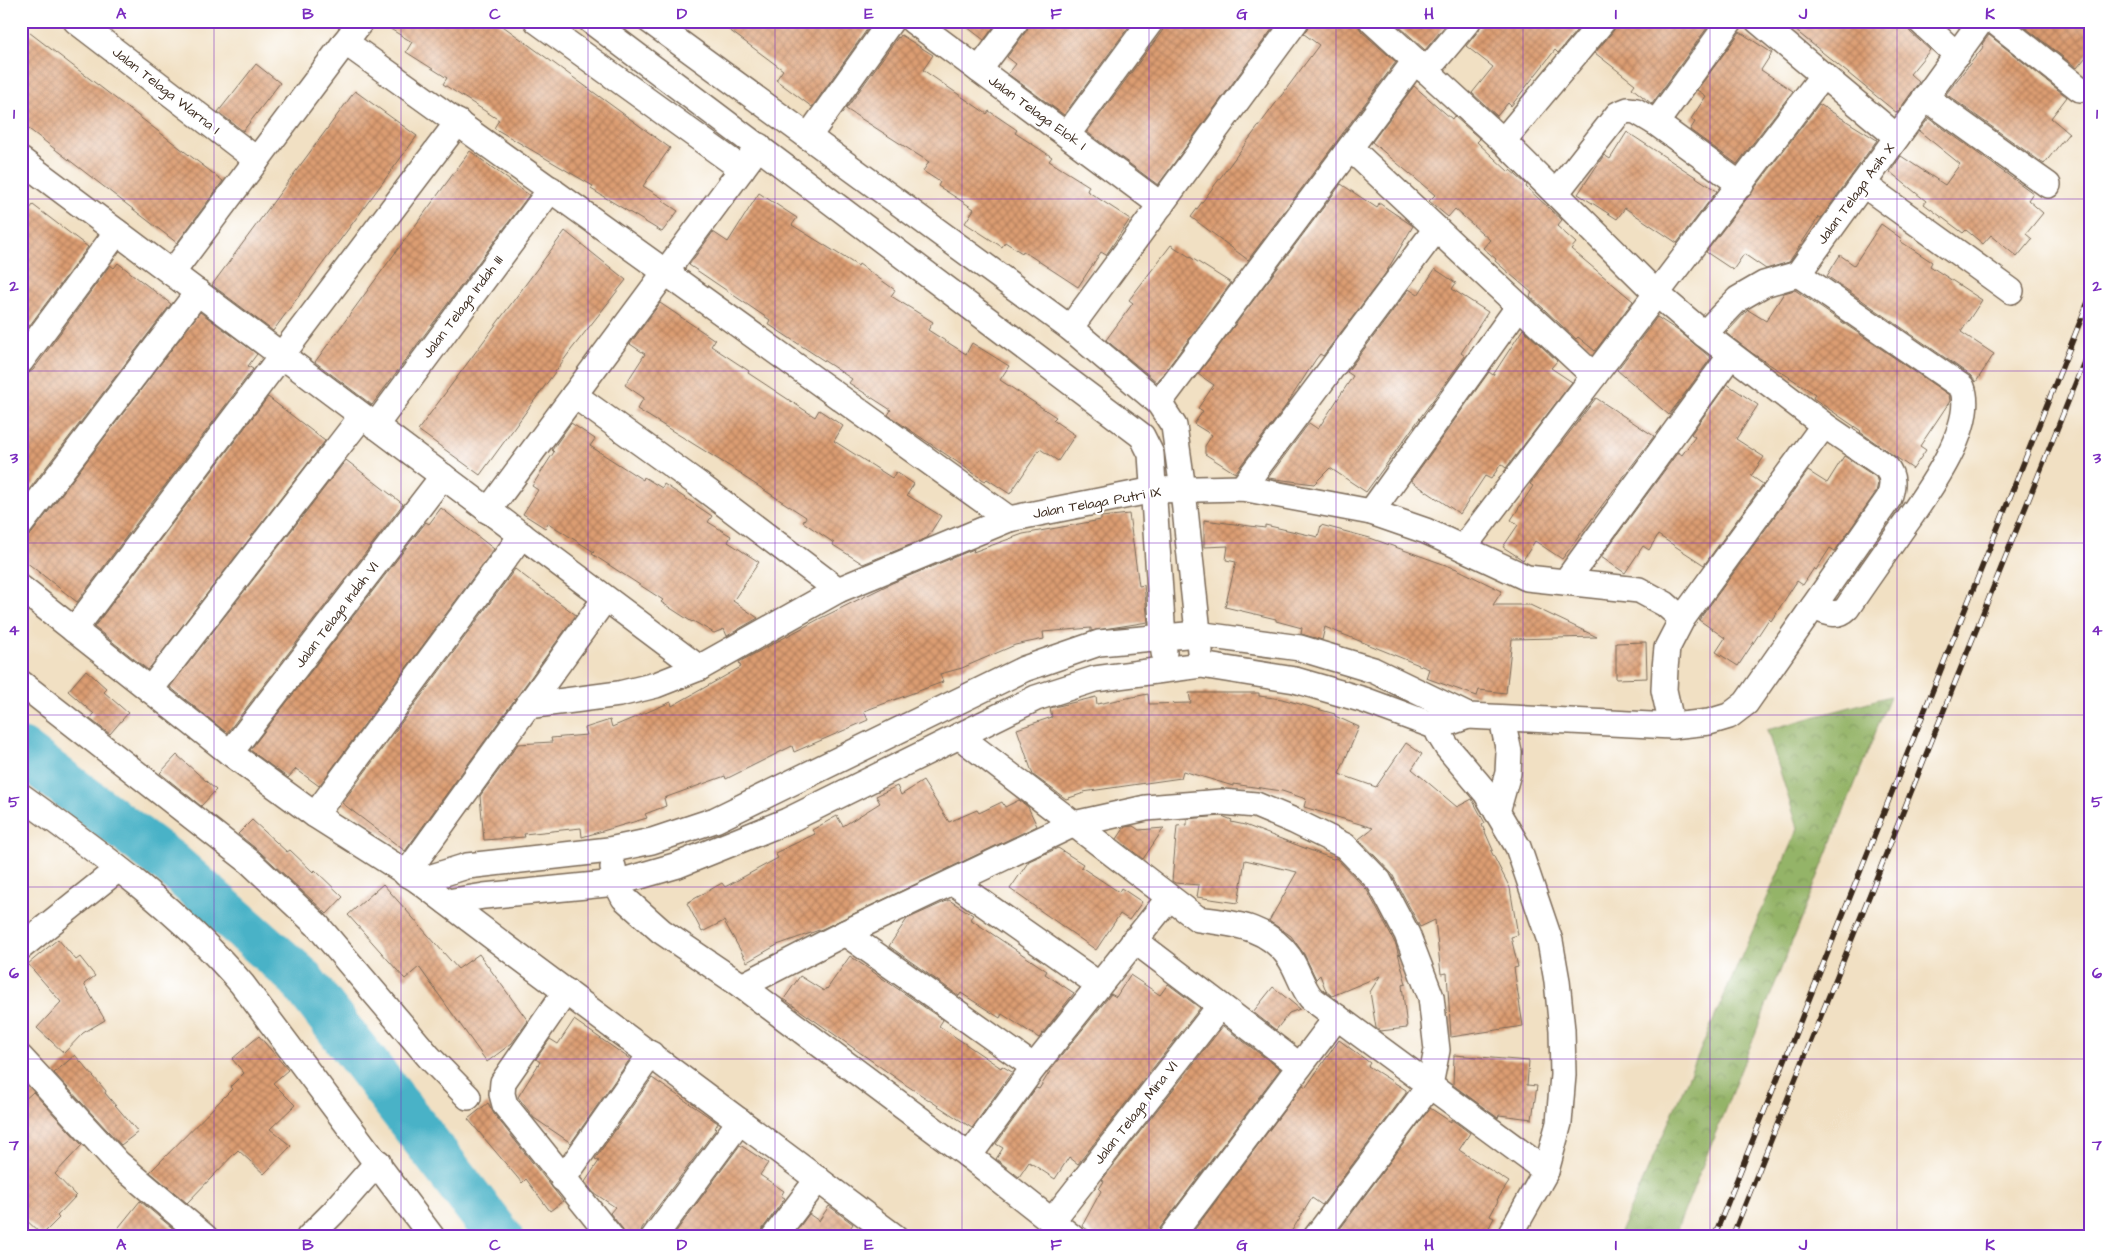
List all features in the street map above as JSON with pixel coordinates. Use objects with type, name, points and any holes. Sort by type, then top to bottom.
[{"type":"street","name":"Jalan Telaga Warna I","points":[[76,21],[257,160]]},
{"type":"street","points":[[172,273],[360,21]]},
{"type":"street","points":[[537,21],[742,169]]},
{"type":"street","points":[[591,21],[1142,436],[1151,454],[1166,670]]},
{"type":"street","points":[[650,21],[1070,328],[1159,403],[1174,426],[1183,490],[1201,665]]},
{"type":"street","points":[[808,137],[890,21]]},
{"type":"street","name":"Jalan Telaga Elok I","points":[[913,21],[1161,205]]},
{"type":"street","points":[[979,70],[1016,21]]},
{"type":"street","points":[[1067,135],[1152,21]]},
{"type":"street","points":[[1070,328],[1296,21]]},
{"type":"street","points":[[447,902],[484,896],[616,883],[678,865],[787,821],[1036,698],[1095,679],[1201,665],[1295,680],[1364,700],[1440,716],[1672,726],[1709,722],[1729,716],[1746,704],[1890,498],[1893,482],[1891,473],[1886,467],[1824,425],[1731,355],[1657,294],[1503,141],[1372,21]]},
{"type":"street","points":[[1159,403],[1350,148],[1421,66],[1468,21]]},
{"type":"street","points":[[1503,141],[1603,21]]},
{"type":"street","points":[[1656,122],[1730,21]]},
{"type":"street","points":[[1758,21],[1897,137]]},
{"type":"street","points":[[1920,21],[1957,55]]},
{"type":"street","name":"Jalan Telaga Asih X","points":[[1798,274],[1981,21]]},
{"type":"street","points":[[1994,21],[2080,89]]},
{"type":"street","points":[[345,42],[1010,519]]},
{"type":"street","points":[[1463,548],[1823,75]]},
{"type":"street","points":[[1926,97],[2048,186]]},
{"type":"street","points":[[1556,193],[1618,114],[1628,110],[1636,111],[1656,122],[1741,184]]},
{"type":"street","points":[[74,630],[458,122]]},
{"type":"street","points":[[488,511],[759,146]]},
{"type":"street","points":[[1350,148],[1594,376]]},
{"type":"street","points":[[26,173],[118,232],[698,668]]},
{"type":"street","points":[[1863,184],[2011,291]]},
{"type":"street","name":"Jalan Telaga Indah III","points":[[150,690],[369,421],[551,189]]},
{"type":"street","points":[[1242,488],[1436,228]]},
{"type":"street","points":[[21,361],[118,232]]},
{"type":"street","points":[[1704,334],[1738,299],[1764,284],[1798,274],[1962,387],[1966,400],[1963,418],[1949,454],[1935,480],[1847,608],[1835,615],[1813,607]]},
{"type":"street","points":[[21,524],[198,292]]},
{"type":"street","points":[[1371,512],[1519,306]]},
{"type":"street","points":[[1566,581],[1731,355]]},
{"type":"street","points":[[574,396],[698,484],[838,590]]},
{"type":"street","points":[[1672,726],[1664,690],[1667,648],[1682,619],[1824,425]]},
{"type":"street","name":"Jalan Telaga Indah VI","points":[[230,753],[443,476]]},
{"type":"street","name":"Jalan Telaga Putri IX","points":[[527,706],[619,694],[656,685],[698,668],[838,590],[1010,519],[1154,490],[1242,488],[1371,512],[1426,531],[1527,578],[1639,590],[1665,604],[1682,619]]},
{"type":"street","points":[[315,815],[522,535]]},
{"type":"street","points":[[21,588],[230,753],[315,815],[413,877],[896,1237]]},
{"type":"street","points":[[413,877],[527,706],[605,599]]},
{"type":"street","points":[[413,877],[467,866],[609,850],[652,841],[715,820],[1024,668],[1099,643],[1198,634],[1300,648],[1373,670],[1440,716]]},
{"type":"street","points":[[21,683],[250,862],[317,924],[429,1057],[468,1098]]},
{"type":"street","points":[[1440,716],[1438,734],[1486,794],[1518,847],[1550,941],[1557,981],[1562,1030],[1563,1075],[1559,1123],[1546,1171],[1509,1237]]},
{"type":"street","points":[[1497,812],[1508,773],[1509,752],[1502,719]]},
{"type":"street","points":[[958,736],[1198,919],[1235,923],[1264,935],[1280,947],[1289,957],[1298,973],[1302,987],[1311,998],[1546,1171]]},
{"type":"street","points":[[21,796],[99,852],[184,922],[222,960],[378,1162],[432,1237]]},
{"type":"street","points":[[742,986],[845,933],[1074,824],[1146,808],[1222,802],[1256,805],[1294,821],[1345,846],[1379,881],[1407,934],[1431,997],[1437,1050],[1430,1086],[1316,1237]]},
{"type":"street","points":[[609,850],[616,883],[624,898],[661,931],[742,986],[969,1156],[1072,1237]]},
{"type":"street","points":[[21,947],[118,869]]},
{"type":"street","points":[[953,882],[1098,984]]},
{"type":"street","points":[[969,1156],[1098,984],[1169,898]]},
{"type":"street","points":[[845,933],[1034,1067]]},
{"type":"street","points":[[1134,940],[1300,1066]]},
{"type":"street","points":[[566,991],[503,1082],[502,1094],[505,1105],[611,1237]]},
{"type":"street","name":"Jalan Telaga Mina VI","points":[[1052,1221],[1220,1006]]},
{"type":"street","points":[[1171,1237],[1337,1017]]},
{"type":"street","points":[[563,1179],[651,1054]]},
{"type":"street","points":[[26,1072],[118,1163],[205,1237]]},
{"type":"street","points":[[654,1237],[740,1121]]},
{"type":"street","points":[[309,1237],[378,1162]]},
{"type":"street","points":[[774,1237],[818,1179]]},
{"type":"green space","points":[[1890,696],[1674,1237],[1618,1237],[1798,828],[1767,730]]},
{"type":"building","points":[[377,21],[496,21],[670,148],[643,186],[664,199],[663,201],[678,211],[662,232],[591,189],[593,186],[494,128],[499,120],[443,84],[447,78],[406,52],[412,42]]},
{"type":"building","points":[[717,21],[873,21],[812,107],[776,80],[783,70]]},
{"type":"building","points":[[959,21],[998,21],[984,40]]},
{"type":"building","points":[[1030,21],[1133,21],[1064,115],[1008,74],[1016,64],[1007,57],[1027,30]]},
{"type":"building","points":[[1165,21],[1278,21],[1158,185],[1087,132],[1163,30]]},
{"type":"building","points":[[1310,21],[1355,21],[1362,32],[1396,62],[1248,260],[1191,217],[1319,45],[1304,34]]},
{"type":"building","points":[[1403,21],[1449,21],[1425,50],[1399,26]]},
{"type":"building","points":[[1482,21],[1584,21],[1558,53],[1555,50],[1511,106],[1508,103],[1497,116],[1472,93],[1493,67],[1466,46],[1479,30]]},
{"type":"building","points":[[1617,21],[1712,21],[1652,104],[1632,88],[1635,84],[1595,53],[1614,30]]},
{"type":"building","points":[[1784,21],[1906,21],[1910,32],[1930,50],[1910,74],[1919,82],[1897,113]]},
{"type":"building","points":[[2017,21],[2090,21],[2090,52],[2077,68]]},
{"type":"building","points":[[21,26],[223,181],[177,243],[21,123]]},
{"type":"building","points":[[1740,32],[1772,53],[1761,70],[1793,91],[1737,164],[1690,130],[1695,122],[1691,119],[1706,96],[1697,90]]},
{"type":"building","points":[[901,35],[933,55],[923,70],[987,114],[989,111],[1017,130],[1015,133],[1052,157],[1049,161],[1089,186],[1087,191],[1130,219],[1106,255],[1101,252],[1078,287],[1023,251],[1022,253],[1005,242],[1002,247],[965,223],[974,209],[938,186],[940,182],[923,171],[929,162],[846,109]]},
{"type":"building","points":[[1989,35],[2067,97],[2051,118],[2069,133],[2044,164],[1946,94],[1984,46],[1982,44]]},
{"type":"building","points":[[256,64],[280,83],[243,131],[218,112]]},
{"type":"building","points":[[1414,86],[1452,119],[1454,116],[1480,139],[1477,142],[1509,172],[1510,170],[1524,182],[1527,185],[1526,187],[1562,220],[1557,226],[1576,243],[1571,249],[1633,301],[1595,351],[1578,337],[1576,339],[1530,296],[1532,293],[1495,261],[1496,259],[1483,248],[1490,240],[1455,209],[1448,217],[1429,201],[1435,195],[1372,142]]},
{"type":"building","points":[[355,91],[417,136],[273,331],[212,285]]},
{"type":"building","points":[[1819,104],[1877,140],[1821,218],[1819,217],[1789,262],[1766,269],[1744,254],[1733,270],[1706,252]]},
{"type":"building","points":[[1929,118],[2033,193],[2028,200],[2043,213],[2026,234],[2032,239],[2017,257],[1991,235],[1983,244],[1966,230],[1963,233],[1924,204],[1926,201],[1890,172],[1901,156],[1945,185],[1960,164],[1919,131]]},
{"type":"building","points":[[1627,132],[1717,191],[1677,243],[1625,208],[1617,219],[1578,194],[1604,155],[1610,159]]},
{"type":"building","points":[[470,151],[529,195],[372,405],[315,362]]},
{"type":"building","points":[[1341,184],[1377,208],[1379,203],[1413,226],[1385,274],[1323,356],[1320,354],[1316,359],[1285,407],[1235,473],[1205,454],[1205,446],[1212,435],[1194,424],[1203,411],[1198,408],[1214,385],[1198,374]]},
{"type":"building","points":[[759,193],[797,218],[792,225],[858,266],[859,264],[895,290],[891,296],[933,322],[928,330],[966,354],[972,343],[1009,366],[1000,380],[1056,417],[1053,420],[1075,435],[1058,461],[1040,449],[1010,494],[987,479],[985,481],[888,415],[891,410],[849,383],[852,379],[768,324],[770,320],[689,265],[713,232],[728,242]]},
{"type":"building","points":[[33,205],[88,247],[21,337],[21,221]]},
{"type":"building","points":[[1881,224],[1902,239],[1900,241],[1932,262],[1930,266],[1982,300],[1961,332],[1994,354],[1976,382],[1970,375],[1827,276],[1840,255],[1854,265]]},
{"type":"building","points":[[565,231],[626,280],[571,350],[480,475],[418,430]]},
{"type":"building","points":[[1171,245],[1231,283],[1157,382],[1106,340],[1133,303],[1129,300]]},
{"type":"building","points":[[118,263],[171,304],[21,500],[21,375],[33,370],[110,265],[114,268]]},
{"type":"building","points":[[1435,269],[1456,283],[1452,289],[1488,312],[1461,353],[1465,356],[1366,492],[1330,468],[1314,484],[1268,478],[1309,423],[1318,429],[1353,376],[1347,372],[1409,289],[1418,295]]},
{"type":"building","points":[[1795,290],[1949,395],[1950,401],[1920,446],[1926,450],[1913,469],[1813,398],[1815,394],[1752,353],[1726,333],[1748,310],[1766,321],[1784,293]]},
{"type":"building","points":[[660,303],[715,340],[711,346],[749,371],[748,373],[815,417],[819,410],[843,426],[834,441],[892,478],[896,472],[914,484],[907,495],[941,516],[927,538],[863,564],[833,545],[834,543],[803,522],[806,517],[742,474],[637,409],[644,398],[625,385],[645,354],[630,344]]},
{"type":"building","points":[[200,312],[257,354],[248,366],[253,369],[77,602],[21,558],[21,538],[27,537],[32,533]]},
{"type":"building","points":[[1657,317],[1680,332],[1711,358],[1669,415],[1617,370]]},
{"type":"building","points":[[1523,329],[1557,361],[1551,368],[1572,382],[1506,468],[1501,464],[1491,479],[1485,476],[1460,514],[1411,481],[1489,372],[1493,375]]},
{"type":"building","points":[[1727,384],[1758,405],[1736,439],[1764,457],[1751,476],[1763,484],[1704,565],[1658,535],[1649,550],[1643,546],[1625,573],[1601,557],[1678,452],[1682,455],[1695,437],[1691,434]]},
{"type":"building","points":[[268,397],[325,441],[148,670],[94,627]]},
{"type":"building","points":[[1596,398],[1654,436],[1562,559],[1535,541],[1523,560],[1503,547],[1518,525],[1511,520],[1533,486],[1530,484]]},
{"type":"building","points":[[571,423],[595,439],[590,446],[643,480],[644,477],[662,488],[664,484],[712,516],[708,522],[731,536],[728,542],[759,562],[733,601],[758,618],[727,636],[724,629],[714,633],[692,622],[661,602],[663,600],[548,523],[545,528],[523,514],[538,490],[532,486],[554,452],[552,450]]},
{"type":"building","points":[[1844,456],[1876,477],[1878,483],[1876,492],[1835,551],[1830,548],[1816,570],[1814,568],[1803,585],[1797,581],[1738,666],[1716,652],[1725,638],[1699,620],[1808,471],[1827,483]]},
{"type":"building","points":[[346,460],[403,504],[227,733],[170,687]]},
{"type":"building","points":[[441,508],[494,549],[319,786],[296,769],[288,778],[250,750],[426,522],[429,524]]},
{"type":"building","points":[[1129,514],[1139,586],[1144,585],[1148,622],[1091,631],[1091,628],[1043,632],[1044,639],[1015,645],[962,668],[940,674],[943,682],[864,711],[868,720],[794,752],[792,746],[726,779],[725,776],[664,798],[666,806],[645,814],[647,818],[582,837],[581,828],[524,834],[525,837],[484,840],[480,796],[518,744],[552,742],[551,738],[587,735],[585,728],[610,720],[612,727],[671,702],[672,706],[741,667],[739,662],[819,619],[892,583],[974,549],[973,552],[1023,534],[1101,520],[1101,517]]},
{"type":"building","points":[[1204,520],[1265,528],[1265,525],[1318,537],[1321,525],[1370,538],[1457,569],[1502,591],[1493,605],[1530,605],[1597,637],[1512,639],[1506,693],[1479,690],[1477,696],[1426,678],[1429,669],[1325,627],[1322,640],[1301,634],[1302,628],[1276,621],[1276,619],[1225,607],[1236,562],[1226,560],[1228,546],[1204,547]]},
{"type":"building","points":[[515,569],[576,615],[405,851],[342,803]]},
{"type":"building","points":[[1646,642],[1647,678],[1616,679],[1616,643]]},
{"type":"building","points":[[86,670],[107,689],[104,692],[128,713],[110,734],[90,719],[94,714],[68,691]]},
{"type":"building","points":[[1189,693],[1259,693],[1259,696],[1282,699],[1335,714],[1335,716],[1359,727],[1339,774],[1376,787],[1406,743],[1422,754],[1412,769],[1457,807],[1472,799],[1485,823],[1482,825],[1493,850],[1491,851],[1510,888],[1518,935],[1511,937],[1518,967],[1514,968],[1523,1026],[1451,1037],[1447,973],[1441,974],[1435,920],[1420,927],[1392,874],[1359,839],[1373,828],[1304,807],[1306,799],[1282,791],[1233,784],[1233,786],[1183,771],[1181,778],[1083,792],[1066,799],[1033,775],[1017,729],[1052,717],[1050,708],[1096,697],[1097,704],[1148,694],[1149,704],[1191,703]]},
{"type":"building","points":[[177,755],[216,790],[201,806],[160,773]]},
{"type":"building","points":[[923,781],[949,822],[977,810],[979,813],[1002,802],[1005,807],[1019,800],[1028,807],[1037,826],[822,929],[777,945],[747,962],[724,921],[702,932],[687,903],[722,883],[725,887],[778,858],[775,853],[815,834],[812,830],[837,816],[843,826],[880,803],[876,796],[897,786],[901,795]]},
{"type":"building","points":[[1222,816],[1232,820],[1231,822],[1245,825],[1333,859],[1336,858],[1367,890],[1396,945],[1406,984],[1402,985],[1407,1028],[1380,1031],[1376,1028],[1370,992],[1380,976],[1332,996],[1326,991],[1320,975],[1316,979],[1304,954],[1291,936],[1269,921],[1297,872],[1245,860],[1238,903],[1197,897],[1199,885],[1175,883],[1172,881],[1177,826],[1187,825],[1187,819]]},
{"type":"building","points":[[252,820],[287,852],[290,850],[313,872],[315,870],[343,897],[327,914],[238,834]]},
{"type":"building","points":[[1133,826],[1139,830],[1164,828],[1143,859],[1117,839],[1125,827]]},
{"type":"building","points":[[1058,848],[1083,864],[1081,867],[1119,892],[1121,888],[1142,902],[1129,920],[1120,914],[1096,950],[1010,889],[1029,861]]},
{"type":"building","points":[[383,884],[458,969],[479,954],[528,1021],[512,1043],[487,1062],[419,967],[405,979],[348,915]]},
{"type":"building","points":[[949,900],[973,915],[970,919],[1047,971],[1045,974],[1074,993],[1039,1038],[1002,1014],[1000,1018],[961,993],[959,996],[889,946],[907,919]]},
{"type":"building","points":[[58,939],[76,960],[80,957],[95,976],[84,984],[105,1020],[83,1033],[64,1053],[37,1028],[61,1002],[28,964]]},
{"type":"building","points":[[850,956],[943,1020],[939,1026],[1001,1068],[1002,1066],[1012,1072],[972,1128],[906,1085],[784,999],[800,976],[824,991]]},
{"type":"building","points":[[1130,975],[1160,995],[1168,984],[1200,1008],[1078,1164],[1069,1157],[1055,1179],[1029,1162],[1019,1177],[996,1159],[1003,1148],[996,1144],[1036,1088],[1039,1089],[1054,1065],[1111,994],[1116,997]]},
{"type":"building","points":[[1273,987],[1300,1009],[1289,1013],[1276,1030],[1253,1012]]},
{"type":"building","points":[[574,1020],[630,1059],[571,1143],[534,1118],[518,1097],[540,1062],[536,1059],[550,1039],[558,1044]]},
{"type":"building","points":[[1223,1026],[1280,1069],[1160,1228],[1157,1237],[1098,1237],[1082,1226],[1101,1191],[1099,1189],[1104,1181],[1102,1180]]},
{"type":"building","points":[[259,1036],[288,1070],[273,1083],[295,1105],[270,1129],[291,1146],[264,1174],[238,1150],[187,1203],[150,1172],[232,1089],[230,1087],[244,1073],[232,1059]]},
{"type":"building","points":[[1339,1040],[1370,1063],[1368,1066],[1406,1090],[1406,1093],[1322,1205],[1312,1198],[1288,1237],[1197,1237],[1192,1233],[1303,1085],[1306,1087]]},
{"type":"building","points":[[75,1055],[138,1132],[121,1145],[54,1073]]},
{"type":"building","points":[[1454,1055],[1529,1061],[1527,1085],[1537,1086],[1532,1119],[1499,1115],[1498,1118],[1453,1085]]},
{"type":"building","points":[[652,1078],[718,1123],[716,1129],[642,1228],[640,1237],[625,1237],[622,1228],[610,1213],[615,1207],[594,1193],[585,1182],[599,1161],[595,1159]]},
{"type":"building","points":[[33,1092],[82,1145],[55,1174],[76,1196],[57,1216],[59,1218],[42,1235],[21,1215],[21,1103]]},
{"type":"building","points":[[488,1103],[494,1114],[563,1201],[550,1211],[526,1179],[522,1183],[468,1119]]},
{"type":"building","points":[[1430,1108],[1451,1122],[1451,1119],[1470,1133],[1459,1150],[1509,1182],[1497,1200],[1490,1216],[1494,1218],[1484,1237],[1334,1237]]},
{"type":"building","points":[[740,1145],[768,1163],[760,1175],[784,1191],[781,1196],[785,1198],[763,1228],[760,1237],[672,1237]]},
{"type":"building","points":[[140,1201],[183,1237],[111,1237]]},
{"type":"building","points":[[829,1206],[853,1224],[844,1237],[792,1237],[809,1214],[819,1221]]},
{"type":"waterway","points":[[21,751],[170,863],[299,977],[500,1237]]},
{"type":"railway","points":[[1714,1237],[2090,297]]},
{"type":"railway","points":[[1732,1237],[2090,347]]}]
